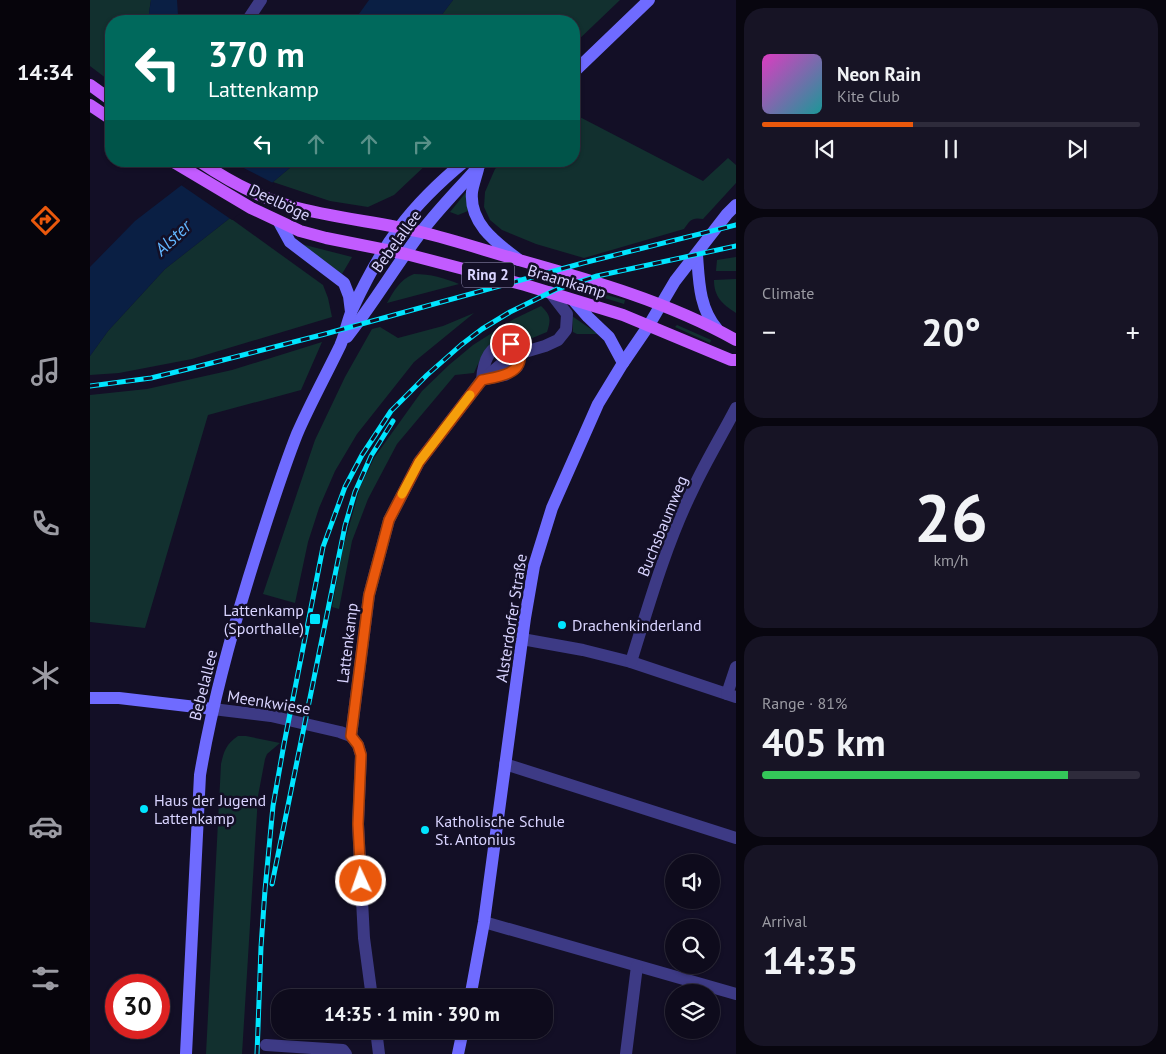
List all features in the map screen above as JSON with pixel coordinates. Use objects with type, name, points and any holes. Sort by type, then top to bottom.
[{"type":"main road","points":[[90,84],[105,95]]},
{"type":"main road","points":[[90,105],[105,116]]},
{"type":"main road","name":"Deelböge","points":[[181,167],[251,208],[300,231],[384,249]]},
{"type":"main road","name":"Deelböge","points":[[209,167],[244,188],[299,208],[398,227]]},
{"type":"main road","name":"Braamkamp","points":[[398,227],[573,274],[662,304],[736,340]]},
{"type":"main road","name":"Braamkamp","points":[[384,249],[550,292],[623,314],[731,360],[736,360]]},
{"type":"street","points":[[251,15],[261,0]]},
{"type":"street","points":[[580,66],[649,0]]},
{"type":"street","name":"Bebelallee","points":[[186,1054],[200,775],[206,738],[244,591],[282,473],[298,433],[341,344],[352,312],[384,249],[398,227],[434,188],[457,167]]},
{"type":"street","name":"Bebelallee","points":[[341,344],[363,317],[421,232],[478,167]]},
{"type":"street","points":[[480,167],[472,193],[472,204],[476,214],[481,225],[492,238],[519,260]]},
{"type":"street","name":"Alsterdorfer Straße","points":[[472,989],[484,922],[522,639],[534,566],[552,508],[598,404],[623,362],[650,325],[675,281],[736,205]]},
{"type":"street","points":[[279,222],[290,242],[344,283],[352,312]]},
{"type":"street","points":[[697,255],[700,295],[716,329]]},
{"type":"street","points":[[482,380],[511,372],[519,363],[519,352],[553,343],[562,336],[566,330],[567,314],[550,292]]},
{"type":"street","points":[[574,300],[588,317],[609,337],[623,362]]},
{"type":"street","name":"Lattenkamp","points":[[351,736],[369,595],[389,520],[419,462],[482,380],[484,364],[489,354],[505,343],[516,347],[519,352]]},
{"type":"street","name":"Buchsbaumweg","points":[[631,662],[655,586],[677,527],[693,489],[736,408]]},
{"type":"street","points":[[522,639],[583,650],[631,662],[731,695],[736,667]]},
{"type":"street","name":"Meenkwiese","points":[[90,698],[119,698],[271,716],[351,736]]},
{"type":"street","points":[[351,736],[358,745],[361,755],[358,824],[364,938],[371,989]]},
{"type":"street","points":[[506,764],[736,838]]},
{"type":"street","points":[[484,922],[736,994]]},
{"type":"street","points":[[626,1054],[638,966]]},
{"type":"street","points":[[377,1039],[379,1054]]},
{"type":"street","points":[[458,1054],[461,1039]]},
{"type":"street","points":[[266,1046],[343,1050],[346,1054]]},
{"type":"green space","points":[[90,0],[151,0],[149,15],[105,15],[105,77],[90,66]]},
{"type":"green space","points":[[453,0],[620,0],[580,38],[580,15],[442,15]]},
{"type":"green space","points":[[580,117],[703,181],[728,158],[736,165],[736,183],[703,219],[696,218],[692,220],[684,229],[584,258],[536,244],[502,230],[490,220],[484,207],[485,192],[497,167],[580,167]]},
{"type":"green space","points":[[291,167],[424,167],[394,195],[368,207],[330,201],[273,182]]},
{"type":"green space","points":[[467,191],[468,211],[458,215],[450,212]]},
{"type":"green space","points":[[230,218],[323,285],[332,317],[192,359],[119,373],[90,375],[90,356],[108,331],[165,269]]},
{"type":"green space","points":[[301,244],[352,257],[342,274]]},
{"type":"green space","points":[[736,257],[736,271],[716,271],[717,260]]},
{"type":"green space","points":[[414,274],[437,277],[459,284],[387,303],[401,282]]},
{"type":"green space","points":[[736,279],[736,313],[717,296],[714,280]]},
{"type":"green space","points":[[585,289],[625,300],[624,304],[582,291]]},
{"type":"green space","points":[[541,306],[547,312],[549,318],[547,332],[520,343],[507,338],[494,342],[485,351],[474,373],[455,375],[397,444],[368,499],[352,541],[339,609],[332,607],[343,548],[360,487],[374,458],[422,391],[449,365],[473,345],[514,319]]},
{"type":"green space","points":[[474,313],[414,362],[357,434],[335,471],[319,508],[308,542],[295,603],[263,594],[315,440],[345,377],[372,329],[380,327],[398,338],[443,326]]},
{"type":"green space","points":[[572,316],[598,334],[577,334],[573,332]]},
{"type":"green space","points":[[677,325],[711,340],[710,343],[675,327]]},
{"type":"green space","points":[[322,342],[301,390],[208,415],[145,628],[90,622],[90,395],[147,389],[232,370]]},
{"type":"green space","points":[[238,736],[280,743],[267,754],[258,796],[242,1054],[206,1054],[221,764],[226,748]]},
{"type":"water","points":[[151,0],[177,0],[178,15],[149,15]]},
{"type":"water","points":[[369,0],[453,0],[442,15],[358,15]]},
{"type":"water","name":"Alster","points":[[205,167],[291,167],[165,269],[108,331],[90,356],[90,267],[135,221]]},
{"type":"pier","points":[[203,167],[242,167],[275,184],[232,220],[181,185]]},
{"type":"railway","points":[[90,386],[151,378],[188,369],[325,334],[583,263],[736,225]]},
{"type":"railway","points":[[257,1054],[261,947],[273,806],[323,547],[345,487],[362,455],[391,411],[427,375],[482,329],[510,312],[557,289],[597,276],[736,246]]},
{"type":"railway","points":[[272,884],[345,526],[355,492],[371,456],[393,421]]},
{"type":"slow traffic","points":[[402,494],[419,462],[470,395]]},
{"type":"place","name":"Lattenkamp (Sporthalle)","points":[[315,619]]},
{"type":"place","name":"Drachenkinderland","points":[[562,625]]},
{"type":"place","name":"Haus der Jugend Lattenkamp","points":[[144,809]]},
{"type":"place","name":"Katholische Schule St. Antonius","points":[[425,830]]},
{"type":"route","points":[[361,881],[358,824],[361,755],[358,745],[351,736],[372,579],[389,520],[419,462],[482,380],[505,375],[517,367],[520,361],[519,352],[511,344]]}]
